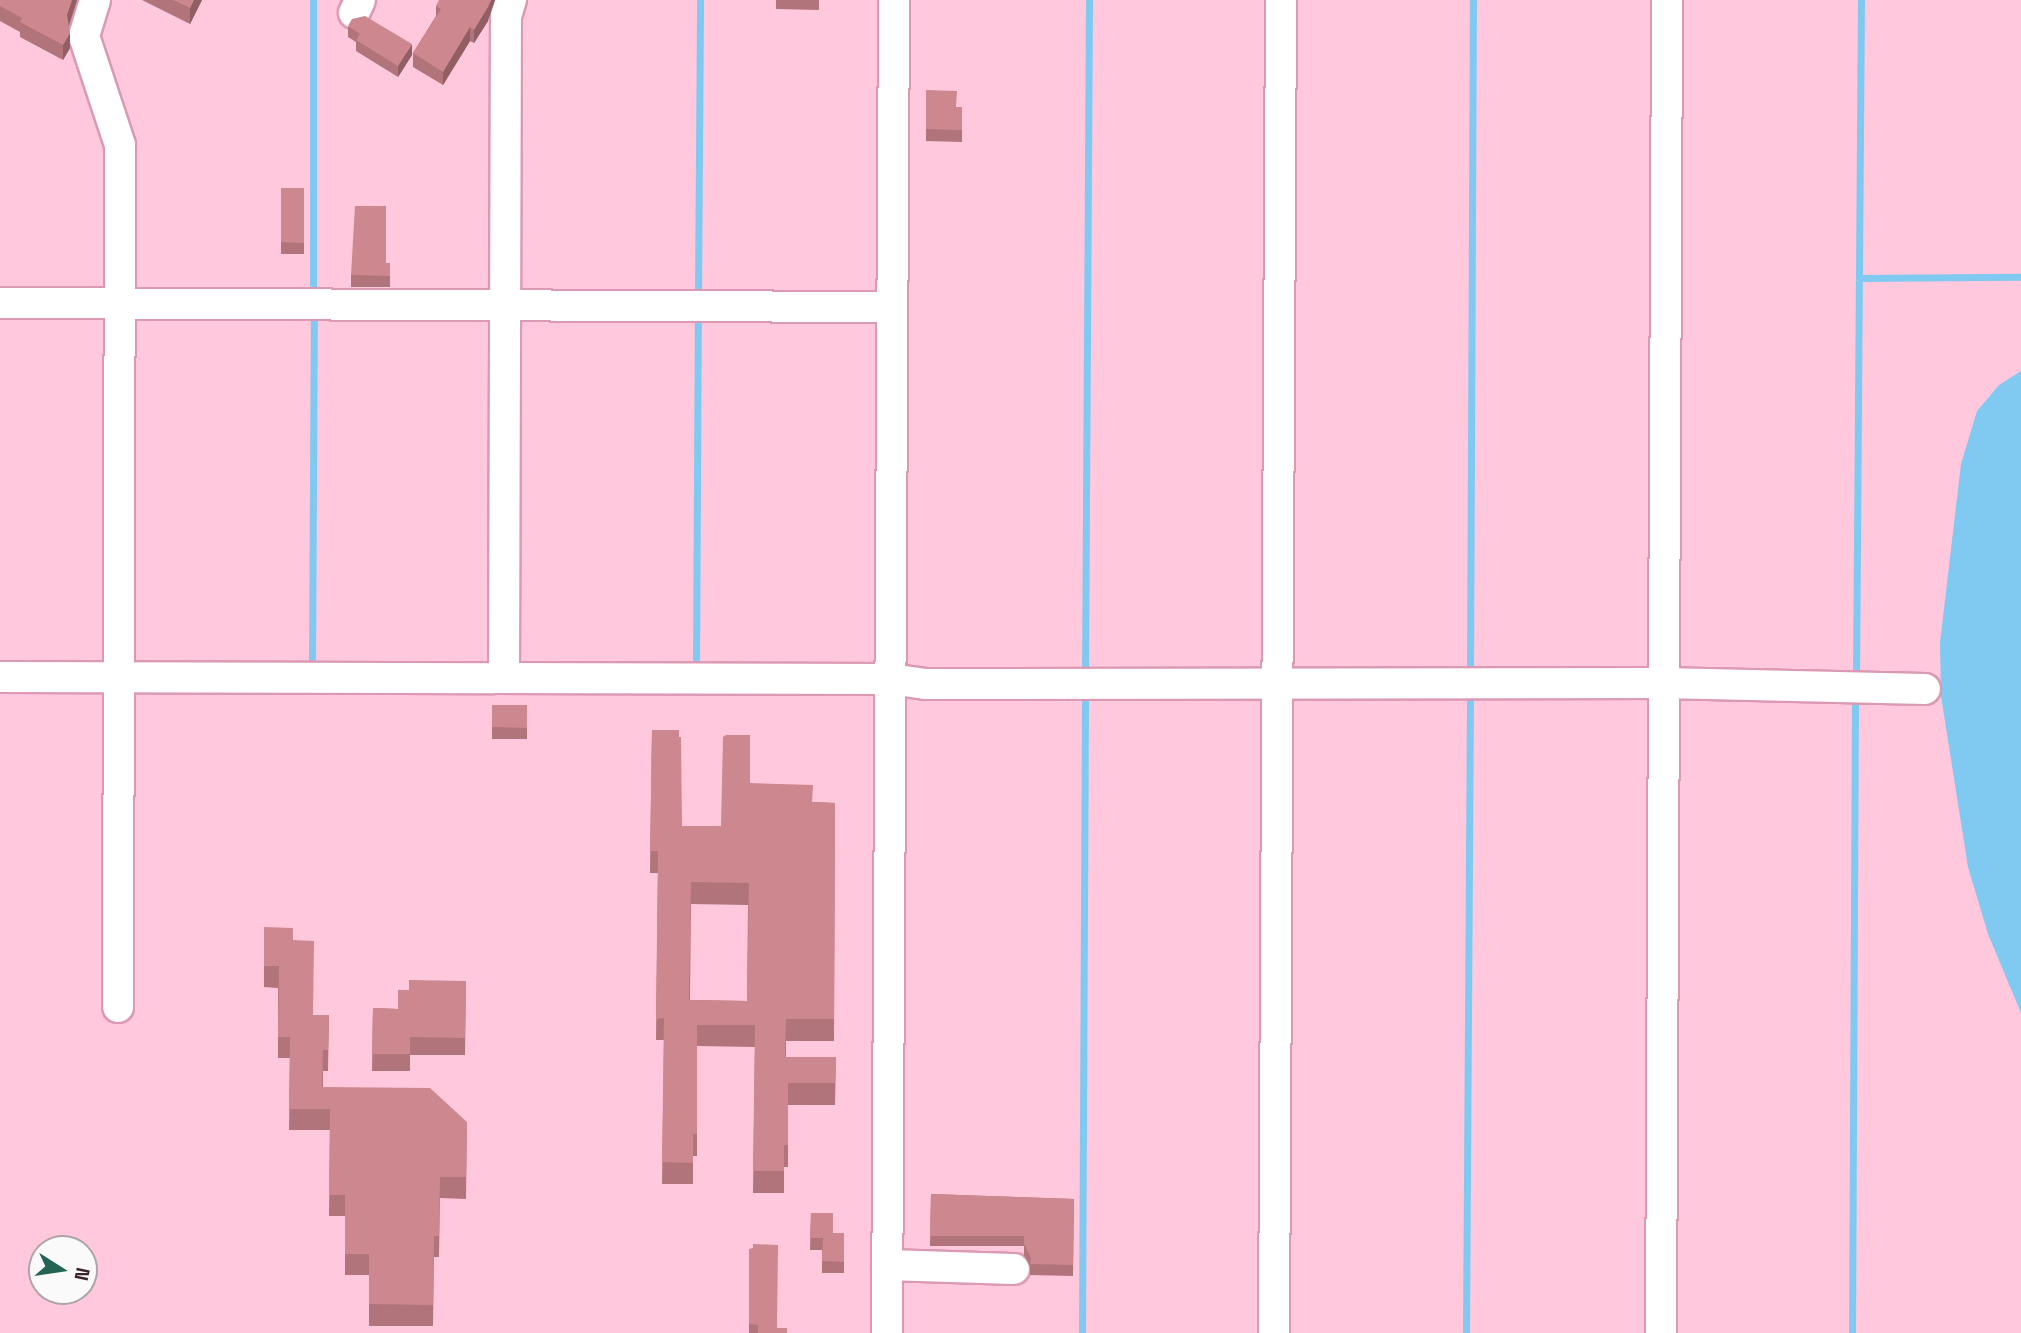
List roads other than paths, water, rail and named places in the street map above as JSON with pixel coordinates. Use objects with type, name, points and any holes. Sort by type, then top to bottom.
[{"type":"street","points":[[95,0],[84,36],[120,145],[118,1007]]},
{"type":"street","points":[[504,678],[506,16],[510,0]]},
{"type":"street","points":[[887,1333],[894,0]]},
{"type":"street","points":[[1274,1333],[1281,0]]},
{"type":"street","points":[[1661,1333],[1667,0]]},
{"type":"street","points":[[0,303],[892,307]]},
{"type":"street","points":[[0,677],[890,679],[925,684],[1663,683],[1925,689]]},
{"type":"street","points":[[887,1265],[1014,1269]]},
{"type":"water","points":[[2021,371],[2021,1013],[1988,934],[1968,867],[1941,696],[1940,643],[1961,464],[1977,411],[1999,385]]},
{"type":"waterway","points":[[313,0],[313,295]]},
{"type":"waterway","points":[[698,296],[700,0]]},
{"type":"waterway","points":[[1085,674],[1089,0]]},
{"type":"waterway","points":[[1470,675],[1473,0]]},
{"type":"waterway","points":[[1856,679],[1861,0]]},
{"type":"waterway","points":[[1859,278],[2021,277]]},
{"type":"waterway","points":[[312,670],[314,312]]},
{"type":"waterway","points":[[696,671],[698,315]]},
{"type":"waterway","points":[[1082,1333],[1085,690]]},
{"type":"waterway","points":[[1466,1333],[1470,690]]},
{"type":"waterway","points":[[1852,1333],[1855,693]]}]
